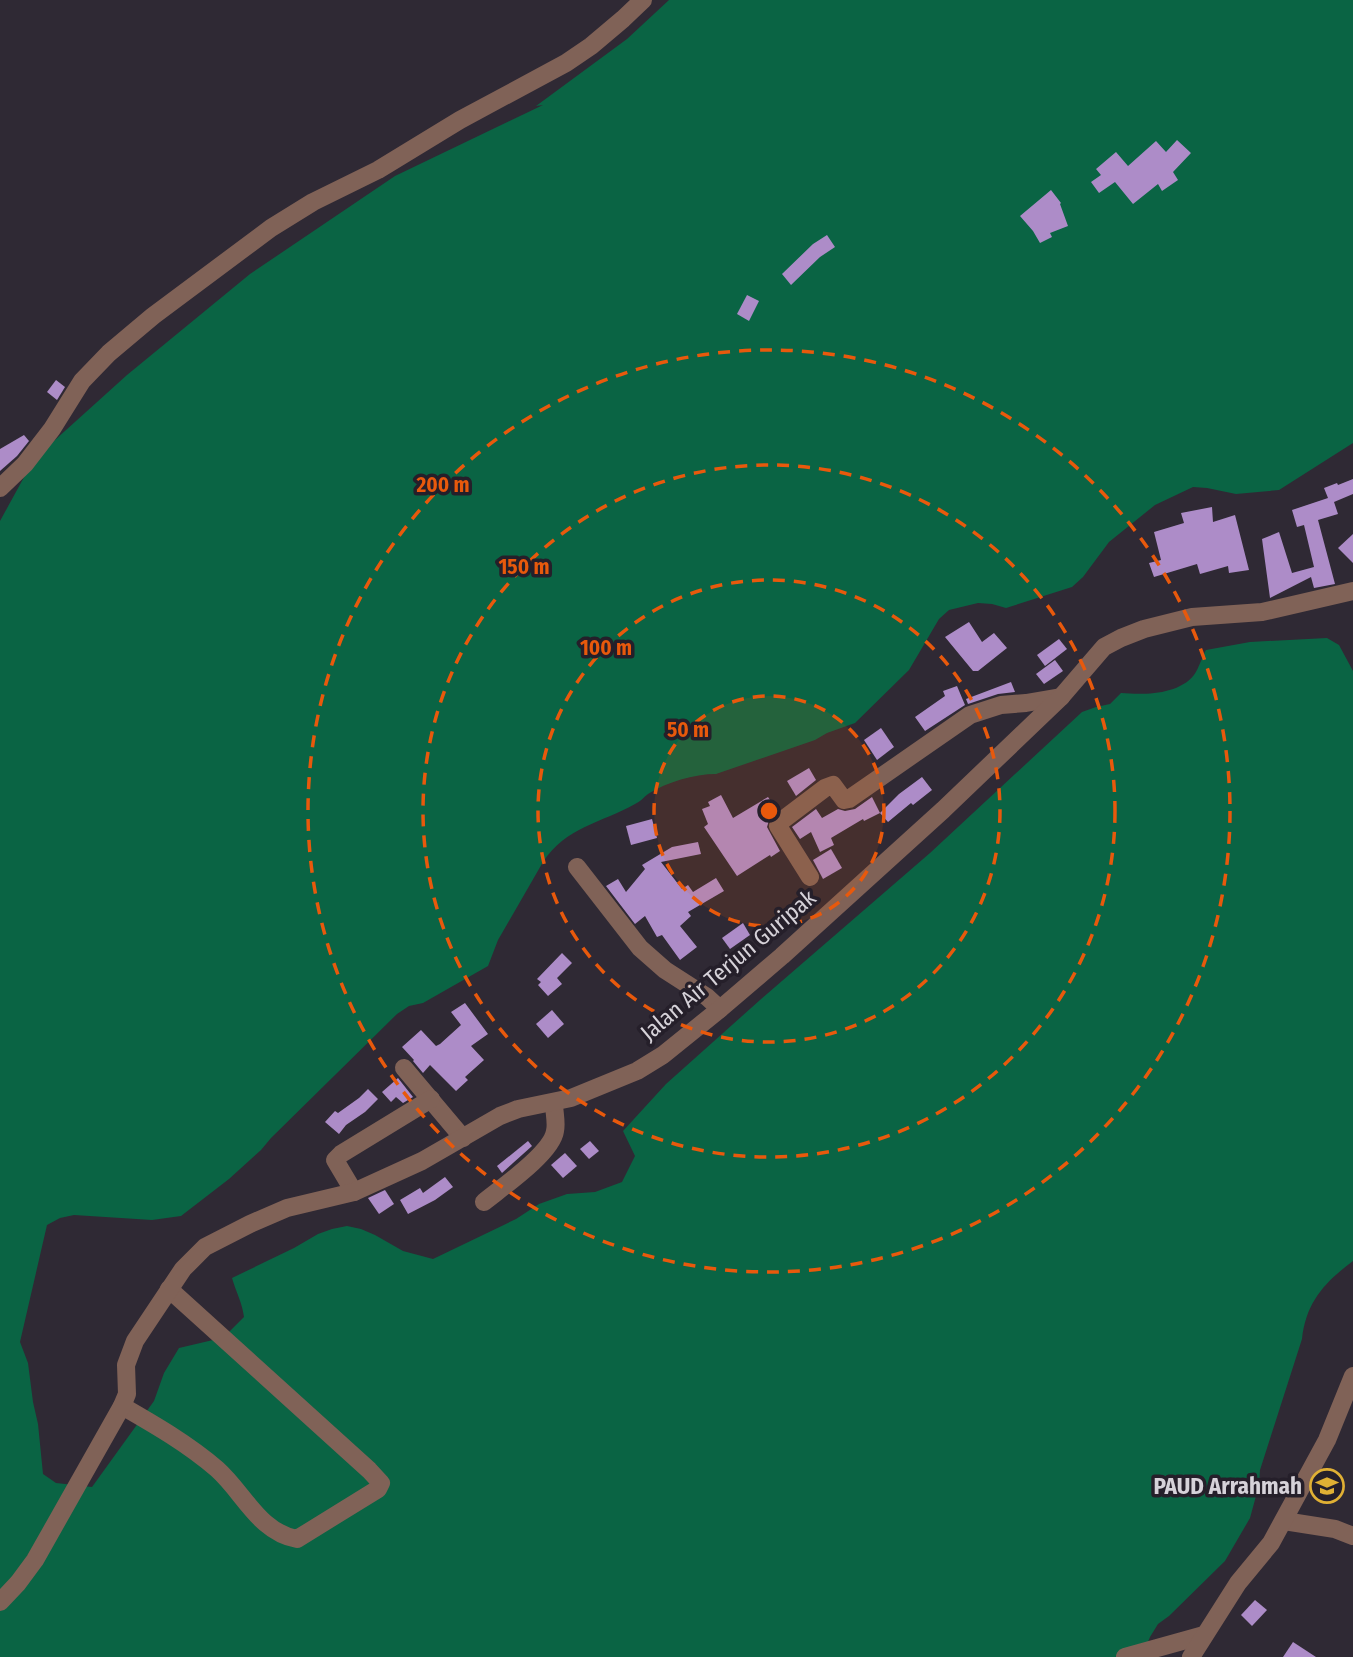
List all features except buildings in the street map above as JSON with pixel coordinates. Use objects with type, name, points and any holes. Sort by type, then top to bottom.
[{"type":"street","points":[[0,488],[25,464],[52,429],[82,381],[109,353],[153,316],[282,221],[313,202],[378,170],[460,120],[566,63],[591,46],[643,0]]},
{"type":"street","name":"Jalan Air Terjun Guripak","points":[[122,1406],[127,1394],[127,1365],[135,1340],[183,1269],[205,1247],[287,1208],[354,1192],[422,1161],[500,1116],[518,1109],[554,1103],[583,1094],[663,1055],[782,956],[943,810],[1061,697],[1104,648],[1121,638],[1192,617],[1262,612],[1353,591]]},
{"type":"street","points":[[810,877],[778,825],[825,788],[833,785],[842,799],[849,799],[970,715],[1001,705],[1061,697]]},
{"type":"street","points":[[576,867],[640,948],[665,970],[707,997],[720,1009]]},
{"type":"street","points":[[404,1068],[463,1138]]},
{"type":"street","points":[[354,1192],[335,1160],[431,1099]]},
{"type":"street","points":[[484,1202],[543,1154],[556,1131],[554,1103]]},
{"type":"street","points":[[0,1602],[35,1560],[122,1406],[161,1429],[216,1469],[233,1484],[258,1517],[284,1536],[296,1539],[378,1489],[381,1483],[369,1470],[169,1289]]},
{"type":"street","points":[[1191,1657],[1238,1583],[1271,1543],[1284,1521],[1326,1440],[1353,1376]]},
{"type":"street","points":[[1284,1521],[1335,1529],[1353,1536]]},
{"type":"street","points":[[1125,1657],[1205,1634]]},
{"type":"green space","points":[[669,0],[1353,0],[1353,443],[1279,490],[1236,494],[1193,487],[1155,505],[1109,542],[1083,577],[1072,587],[1006,608],[978,603],[949,610],[939,619],[909,670],[855,723],[815,740],[716,774],[672,782],[622,811],[573,833],[552,850],[543,862],[498,940],[488,966],[423,1003],[409,1006],[397,1014],[261,1150],[181,1216],[152,1220],[74,1215],[47,1225],[20,1342],[28,1363],[43,1474],[56,1483],[92,1487],[154,1401],[164,1373],[179,1348],[226,1335],[244,1317],[232,1278],[318,1234],[347,1226],[361,1229],[403,1251],[433,1259],[516,1219],[539,1204],[567,1194],[595,1192],[622,1182],[635,1156],[623,1131],[666,1084],[930,853],[1082,712],[1110,704],[1121,693],[1160,692],[1179,687],[1194,675],[1206,650],[1250,642],[1327,638],[1339,645],[1353,671],[1353,1261],[1318,1294],[1308,1314],[1260,1470],[1250,1518],[1225,1561],[1158,1624],[1142,1657],[0,1657],[0,521],[28,470],[45,449],[127,375],[250,274],[395,176],[543,105],[536,106],[627,39]]},
{"type":"place","name":"PAUD Arrahmah","points":[[1327,1486]]}]
